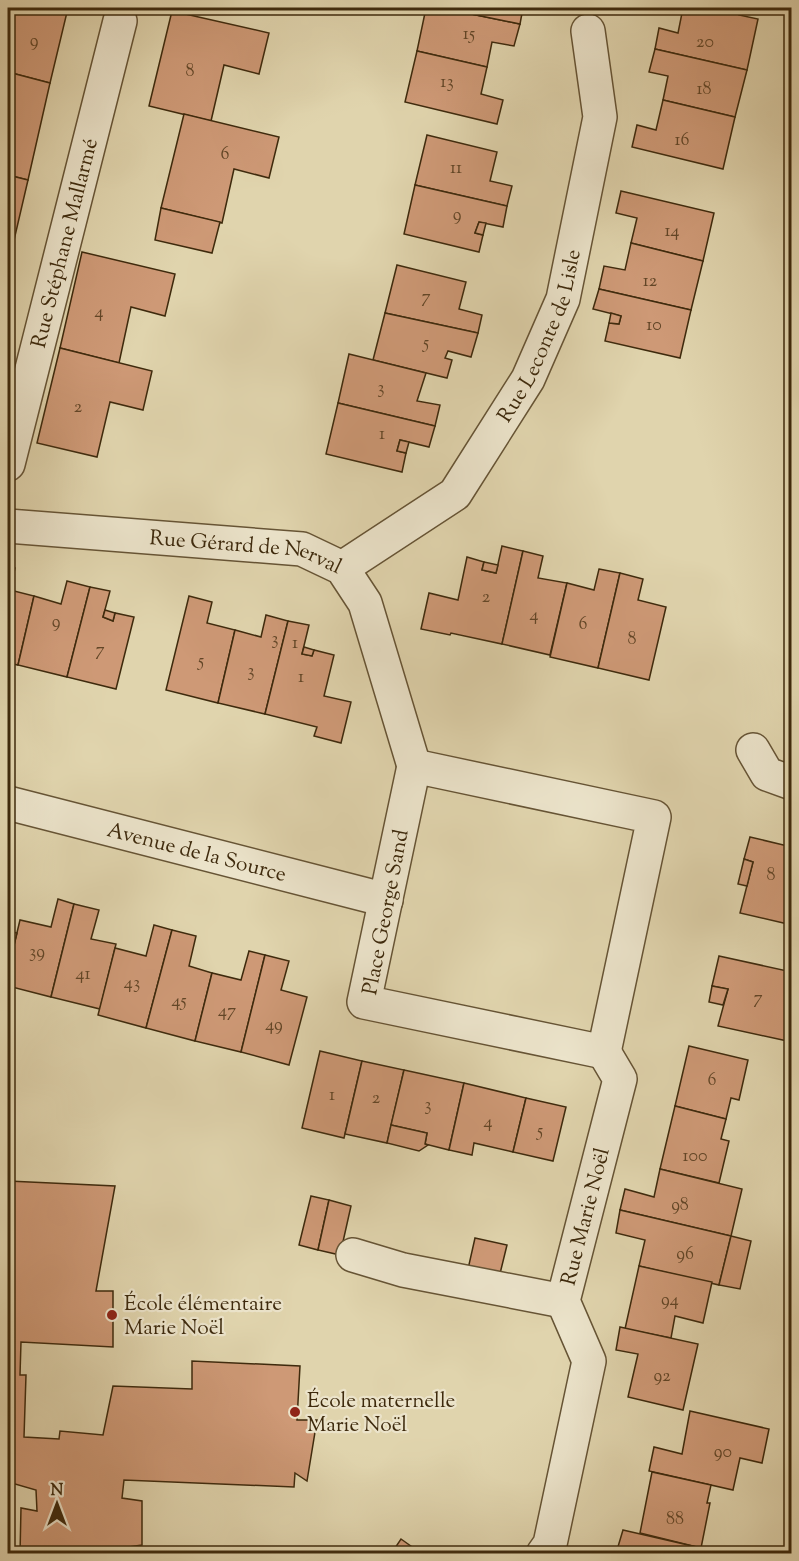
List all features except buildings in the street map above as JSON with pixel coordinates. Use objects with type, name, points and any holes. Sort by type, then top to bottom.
[{"type":"street","name":"Rue Stéphane Mallarmé","points":[[8,464],[120,21]]},
{"type":"street","name":"Rue Leconte de Lisle","points":[[342,568],[454,494],[528,379],[562,299],[600,117],[588,31]]},
{"type":"street","name":"Rue Gérard de Nerval","points":[[8,526],[302,549],[342,568],[365,603],[414,766]]},
{"type":"street","points":[[753,750],[767,774],[792,783]]},
{"type":"street","name":"Place George Sand","points":[[414,766],[364,1002],[604,1052]]},
{"type":"street","points":[[414,766],[654,817],[604,1052]]},
{"type":"street","name":"Avenue de la Source","points":[[8,803],[386,900]]},
{"type":"street","name":"Rue Marie Noël","points":[[543,1554],[550,1544],[589,1361],[562,1301],[620,1078],[604,1052]]},
{"type":"street","points":[[353,1255],[403,1270],[562,1301]]},
{"type":"place","name":"École élémentaire Marie Noël","points":[[112,1315]]},
{"type":"place","name":"École maternelle Marie Noël","points":[[295,1412]]}]
